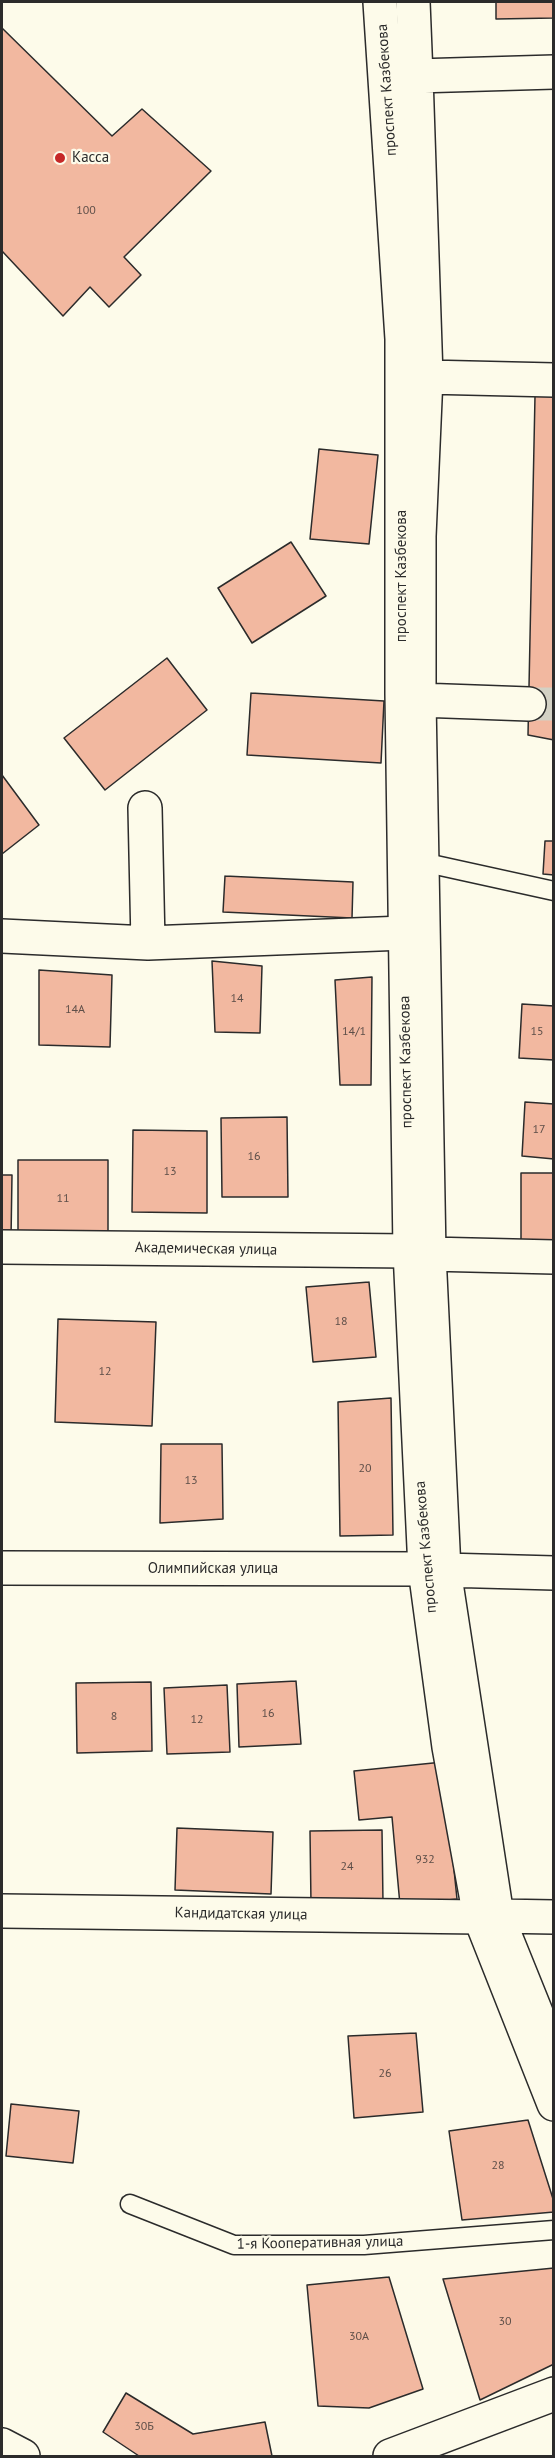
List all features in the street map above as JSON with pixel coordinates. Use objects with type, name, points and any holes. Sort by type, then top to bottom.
[{"type":"main road","name":"проспект Казбекова","points":[[380,2],[402,339],[404,933],[434,1570],[449,1747],[488,1917],[554,2104]]},
{"type":"main road","points":[[414,2],[426,376],[419,536],[422,862],[419,1252]]},
{"type":"main road","points":[[416,76],[554,72]]},
{"type":"main road","points":[[426,376],[554,380]]},
{"type":"main road","points":[[419,700],[529,704]]},
{"type":"main road","points":[[146,808],[148,943]]},
{"type":"main road","points":[[2,936],[148,943],[404,933]]},
{"type":"main road","name":"Академическая улица","points":[[2,1247],[419,1252],[554,1257]]},
{"type":"main road","name":"Олимпийская улица","points":[[2,1568],[434,1570],[554,1573]]},
{"type":"main road","name":"Кандидатская улица","points":[[2,1911],[554,1917]]},
{"type":"main road","points":[[488,1917],[554,2058]]},
{"type":"main road","points":[[390,2457],[554,2394]]},
{"type":"main road","points":[[2,2445],[23,2457]]},
{"type":"lane","points":[[422,862],[554,891]]},
{"type":"lane","name":"1-я Кооперативная улица","points":[[130,2204],[234,2245],[364,2245],[554,2230]]},
{"type":"building","points":[[496,2],[554,2],[554,18],[496,19]]},
{"type":"building","points":[[2,28],[112,136],[142,109],[211,171],[124,257],[141,275],[109,307],[90,287],[63,316],[2,251]]},
{"type":"building","points":[[554,395],[554,740],[528,735],[535,396]]},
{"type":"building","points":[[319,449],[378,455],[369,544],[310,539]]},
{"type":"building","points":[[291,542],[326,596],[252,643],[218,588]]},
{"type":"building","points":[[167,658],[207,710],[105,790],[64,738]]},
{"type":"building","points":[[251,693],[384,701],[381,763],[247,755]]},
{"type":"building","points":[[2,775],[39,825],[2,854]]},
{"type":"building","points":[[545,841],[554,841],[554,875],[543,874]]},
{"type":"building","points":[[225,876],[353,882],[352,918],[223,912]]},
{"type":"building","points":[[212,961],[262,966],[260,1033],[215,1032]]},
{"type":"building","points":[[39,970],[112,975],[110,1047],[39,1045]]},
{"type":"building","points":[[372,977],[371,1085],[340,1085],[335,980]]},
{"type":"building","points":[[522,1004],[554,1006],[554,1060],[519,1058]]},
{"type":"building","points":[[525,1102],[554,1104],[554,1159],[522,1156]]},
{"type":"building","points":[[287,1117],[288,1197],[222,1197],[221,1118]]},
{"type":"building","points":[[133,1130],[207,1131],[207,1213],[132,1212]]},
{"type":"building","points":[[18,1160],[108,1160],[108,1237],[18,1237]]},
{"type":"building","points":[[521,1173],[554,1173],[554,1252],[521,1252]]},
{"type":"building","points":[[2,1175],[12,1175],[11,1239],[2,1238]]},
{"type":"building","points":[[369,1282],[376,1357],[313,1362],[306,1287]]},
{"type":"building","points":[[58,1319],[156,1322],[152,1426],[55,1422]]},
{"type":"building","points":[[391,1398],[393,1535],[340,1536],[338,1402]]},
{"type":"building","points":[[161,1444],[222,1444],[223,1519],[160,1523]]},
{"type":"building","points":[[296,1681],[301,1744],[239,1747],[237,1684]]},
{"type":"building","points":[[151,1682],[152,1751],[77,1753],[76,1683]]},
{"type":"building","points":[[227,1685],[230,1752],[167,1754],[164,1688]]},
{"type":"building","points":[[443,1762],[457,1899],[400,1905],[392,1817],[359,1820],[354,1771]]},
{"type":"building","points":[[177,1828],[273,1832],[271,1894],[175,1890]]},
{"type":"building","points":[[382,1830],[383,1903],[311,1904],[310,1831]]},
{"type":"building","points":[[416,2033],[423,2112],[354,2118],[348,2036]]},
{"type":"building","points":[[11,2104],[79,2111],[73,2163],[6,2156]]},
{"type":"building","points":[[528,2120],[554,2202],[554,2212],[462,2220],[449,2131]]},
{"type":"building","points":[[554,2268],[554,2364],[480,2400],[443,2279]]},
{"type":"building","points":[[389,2277],[423,2389],[369,2408],[318,2406],[307,2285]]},
{"type":"building","points":[[126,2393],[193,2434],[265,2422],[272,2456],[139,2456],[103,2432]]},
{"type":"tunnel","points":[[529,704],[554,704]]},
{"type":"place","name":"Касса","points":[[60,158]]}]
